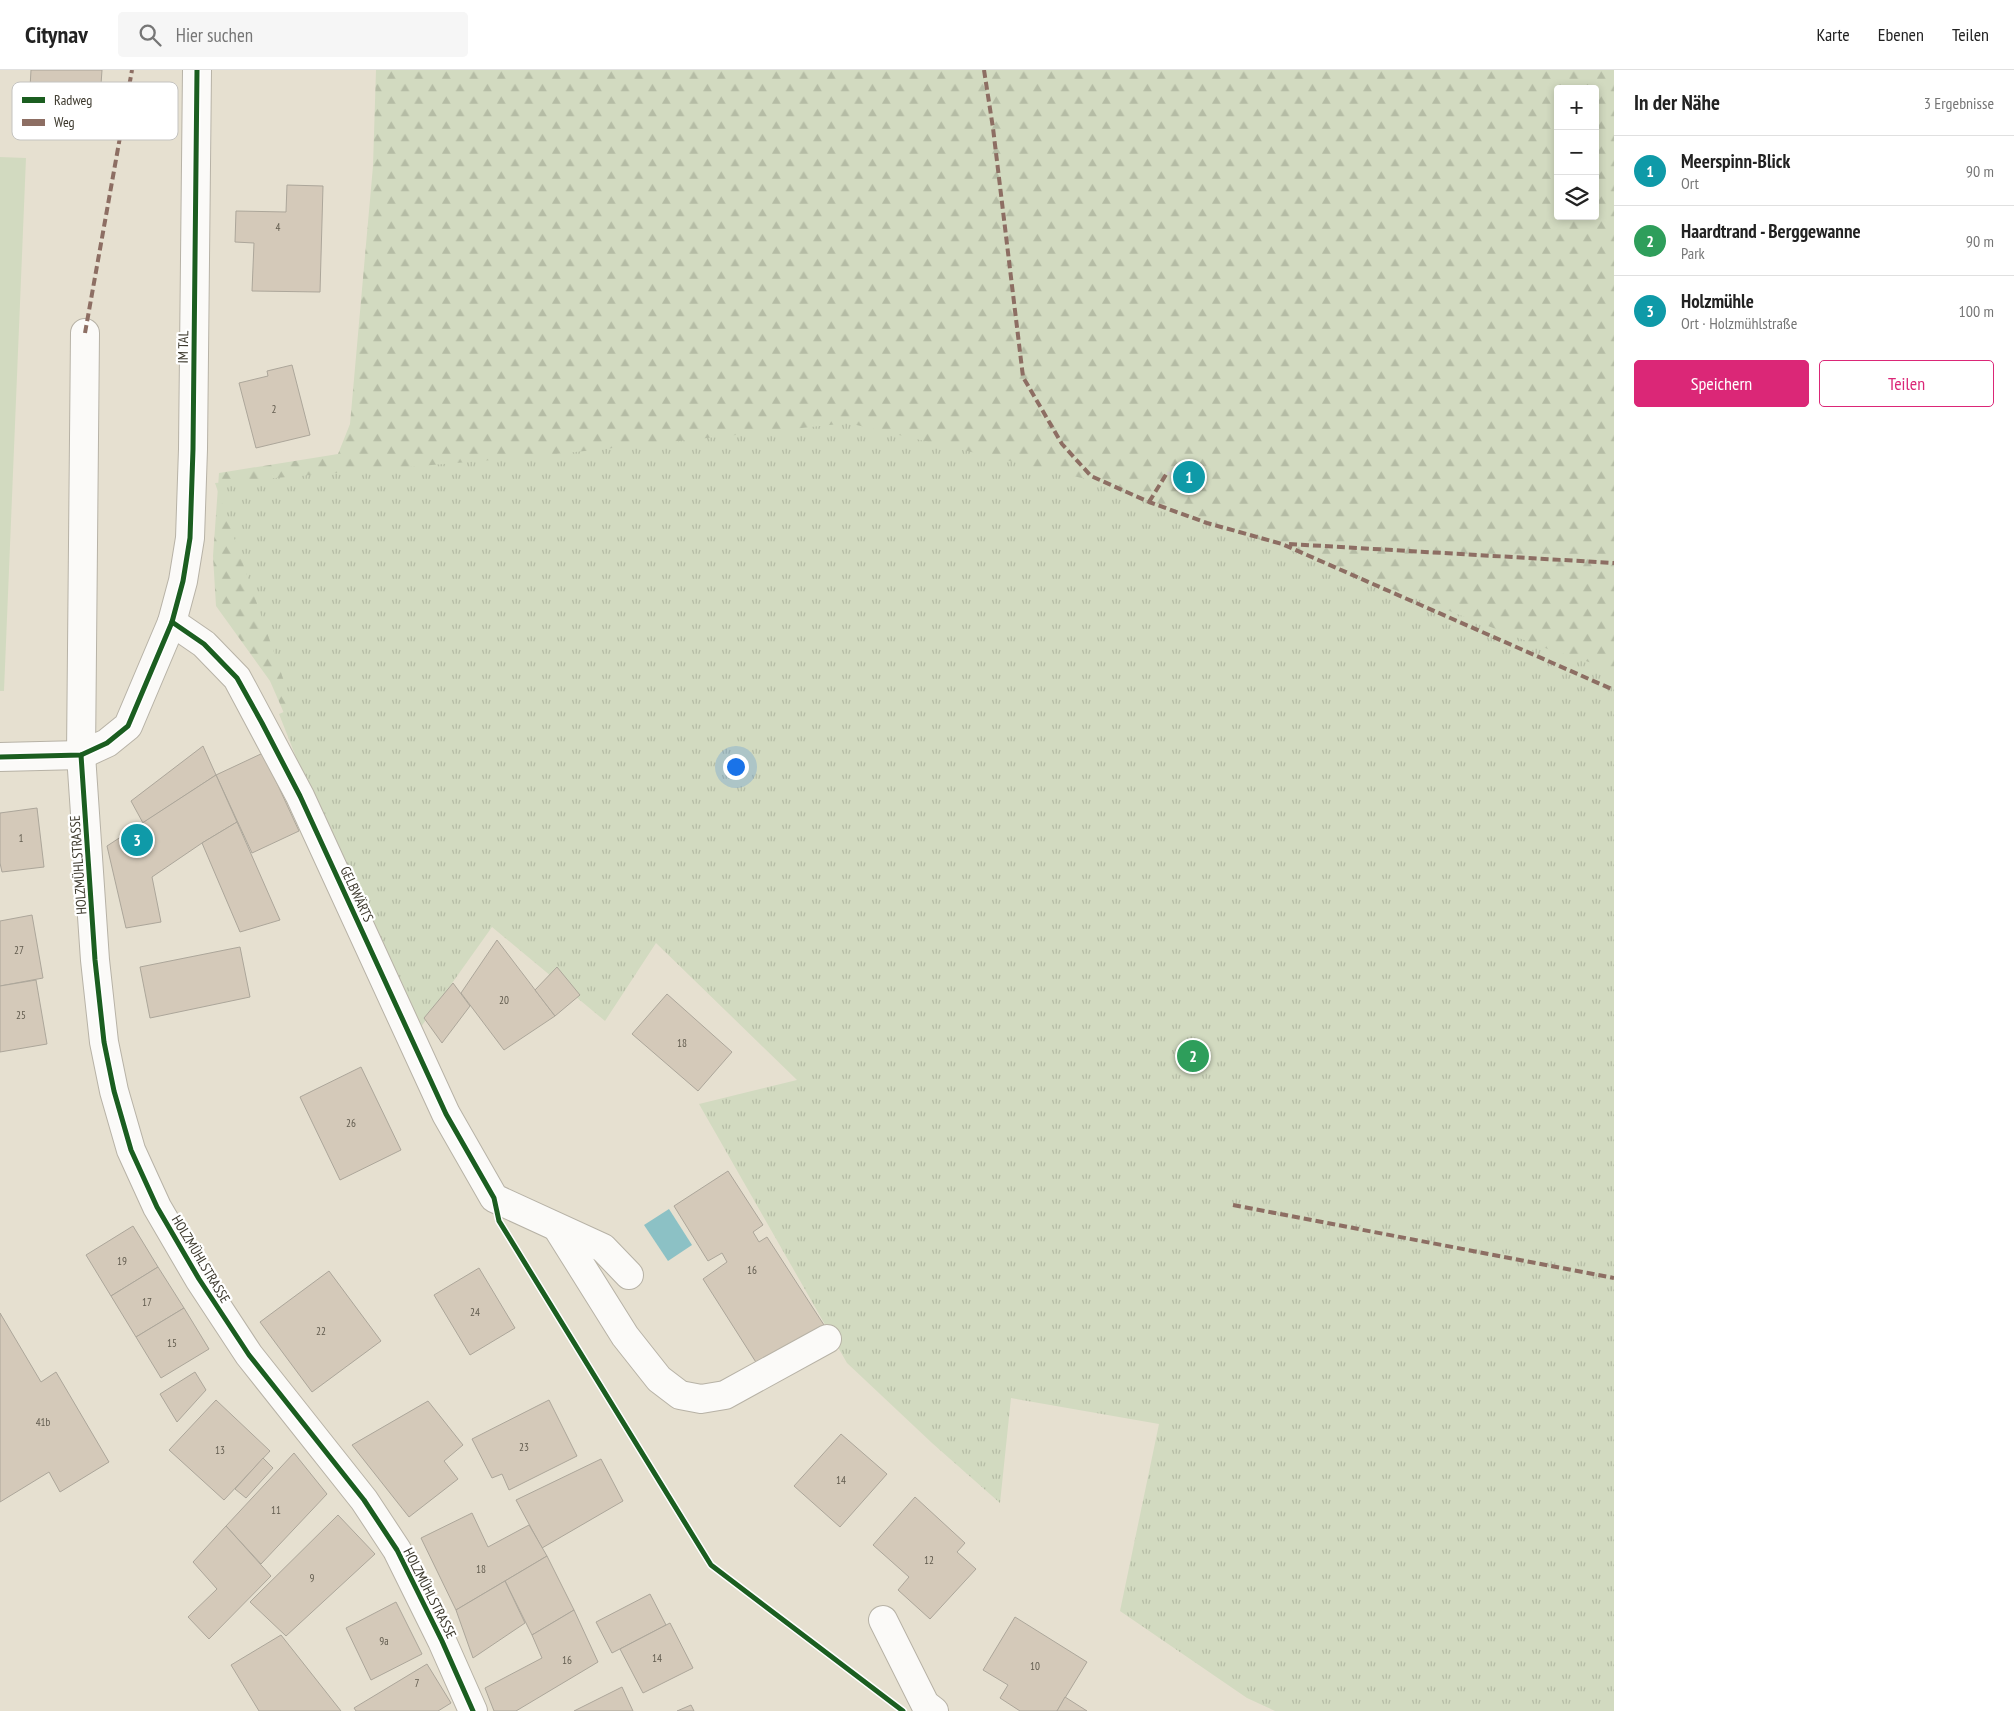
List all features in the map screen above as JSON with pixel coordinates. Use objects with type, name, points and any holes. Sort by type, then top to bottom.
[{"type":"street","name":"IM TAL","points":[[81,755],[107,743],[128,726],[172,622],[184,581],[190,538],[193,449],[197,70]]},
{"type":"street","name":"HOLZMÜHLSTRASSE","points":[[85,333],[81,755],[95,960],[104,1042],[114,1091],[131,1150],[156,1206],[198,1279],[249,1355],[364,1500],[397,1550],[442,1641],[473,1711]]},
{"type":"street","name":"GELBWÄRTS","points":[[172,622],[204,644],[237,678],[300,796],[446,1114],[494,1198],[558,1229]]},
{"type":"street","points":[[0,757],[81,755]]},
{"type":"street","points":[[558,1229],[602,1248],[629,1275]]},
{"type":"street","points":[[558,1229],[625,1336],[659,1378],[680,1395],[701,1399],[725,1395],[827,1339]]},
{"type":"street","points":[[883,1620],[925,1704],[934,1711]]},
{"type":"path","points":[[1167,473],[1177,474]]},
{"type":"green space","points":[[376,70],[1614,70],[1614,1269],[640,697],[397,973],[270,681],[216,606],[213,556],[219,473],[338,454],[350,424],[373,166]]},
{"type":"green space","points":[[0,157],[26,158],[4,691],[0,691]]},
{"type":"green space","points":[[848,423],[1086,479],[1321,561],[1542,647],[1614,670],[1614,1711],[1275,1711],[1247,1698],[1120,1611],[1159,1424],[1011,1398],[1000,1503],[932,1443],[847,1363],[699,1104],[797,1080],[656,943],[605,1021],[492,927],[418,1031],[324,828],[279,714],[286,711],[285,684],[215,483],[528,457]]},
{"type":"water","points":[[669,1209],[692,1245],[668,1261],[644,1225]]},
{"type":"building","points":[[31,70],[102,70],[101,82],[30,82]]},
{"type":"building","points":[[287,185],[323,186],[320,292],[252,291],[254,243],[235,242],[236,211],[286,212]]},
{"type":"building","points":[[292,365],[310,435],[256,448],[239,383],[268,376],[267,371]]},
{"type":"building","points":[[1189,464],[1198,468],[1202,477],[1198,486],[1189,490],[1180,486],[1176,477],[1180,468]]},
{"type":"building","points":[[203,746],[216,775],[143,823],[131,801]]},
{"type":"building","points":[[263,753],[299,831],[252,853],[216,775]]},
{"type":"building","points":[[216,775],[237,822],[152,877],[161,922],[126,928],[107,846]]},
{"type":"building","points":[[37,808],[44,867],[2,872],[0,863],[0,813]]},
{"type":"building","points":[[237,822],[280,920],[240,932],[202,843]]},
{"type":"building","points":[[32,915],[43,978],[0,986],[0,921]]},
{"type":"building","points":[[497,940],[555,1016],[504,1050],[461,993]]},
{"type":"building","points":[[240,947],[250,997],[150,1018],[140,967]]},
{"type":"building","points":[[557,967],[580,995],[555,1016],[535,990]]},
{"type":"building","points":[[36,980],[47,1044],[0,1052],[0,986]]},
{"type":"building","points":[[453,983],[470,1006],[442,1043],[424,1018]]},
{"type":"building","points":[[667,994],[732,1052],[698,1091],[632,1034]]},
{"type":"building","points":[[361,1067],[401,1150],[340,1180],[300,1097]]},
{"type":"building","points":[[728,1171],[763,1225],[753,1232],[759,1242],[767,1237],[824,1325],[759,1367],[703,1279],[727,1262],[722,1253],[708,1261],[674,1206]]},
{"type":"building","points":[[133,1226],[158,1267],[111,1296],[86,1255]]},
{"type":"building","points":[[158,1267],[184,1308],[136,1337],[111,1296]]},
{"type":"building","points":[[479,1268],[515,1328],[470,1355],[434,1295]]},
{"type":"building","points":[[329,1271],[381,1341],[312,1392],[260,1322]]},
{"type":"building","points":[[184,1308],[209,1349],[161,1378],[136,1337]]},
{"type":"building","points":[[0,1313],[41,1382],[56,1372],[109,1462],[60,1492],[49,1472],[0,1502]]},
{"type":"building","points":[[195,1372],[206,1390],[177,1422],[160,1394]]},
{"type":"building","points":[[216,1400],[270,1451],[224,1500],[169,1450]]},
{"type":"building","points":[[549,1400],[577,1456],[509,1490],[502,1474],[492,1478],[472,1439]]},
{"type":"building","points":[[428,1401],[463,1445],[444,1461],[458,1479],[409,1517],[352,1445]]},
{"type":"building","points":[[841,1434],[887,1474],[840,1527],[794,1486]]},
{"type":"building","points":[[294,1453],[327,1494],[261,1564],[226,1526]]},
{"type":"building","points":[[263,1458],[273,1468],[246,1498],[235,1489]]},
{"type":"building","points":[[601,1459],[623,1501],[542,1548],[516,1500]]},
{"type":"building","points":[[915,1497],[965,1543],[957,1552],[976,1569],[930,1619],[898,1590],[909,1577],[873,1545]]},
{"type":"building","points":[[472,1513],[488,1547],[529,1525],[547,1556],[456,1610],[421,1538]]},
{"type":"building","points":[[338,1515],[375,1554],[286,1636],[250,1602]]},
{"type":"building","points":[[226,1526],[271,1576],[209,1639],[188,1617],[217,1589],[193,1562]]},
{"type":"building","points":[[547,1556],[574,1610],[532,1635],[505,1581]]},
{"type":"building","points":[[505,1581],[525,1623],[473,1658],[456,1610]]},
{"type":"building","points":[[650,1594],[666,1625],[612,1653],[596,1622]]},
{"type":"building","points":[[396,1602],[422,1654],[371,1680],[346,1628]]},
{"type":"building","points":[[574,1610],[598,1662],[516,1711],[494,1711],[485,1688],[542,1658],[532,1635]]},
{"type":"building","points":[[1015,1617],[1087,1662],[1057,1711],[1020,1711],[1000,1698],[1008,1685],[983,1670]]},
{"type":"building","points":[[670,1623],[693,1668],[643,1693],[620,1649]]},
{"type":"building","points":[[281,1635],[341,1711],[259,1711],[231,1665]]},
{"type":"building","points":[[427,1664],[451,1703],[438,1711],[356,1711],[354,1708]]},
{"type":"building","points":[[622,1687],[633,1711],[574,1711]]},
{"type":"building","points":[[1065,1697],[1087,1711],[1057,1711]]},
{"type":"building","points":[[691,1705],[694,1711],[677,1711]]},
{"type":"marked path","points":[[130,82],[132,70]]},
{"type":"marked path","points":[[984,70],[993,128],[1023,377],[1062,444],[1091,476],[1149,502],[1207,523],[1282,544],[1614,690]]},
{"type":"marked path","points":[[85,333],[119,140]]},
{"type":"marked path","points":[[1149,502],[1167,473]]},
{"type":"marked path","points":[[1289,544],[1614,563]]},
{"type":"marked path","points":[[1233,1205],[1614,1278]]},
{"type":"cycle path","points":[[0,757],[81,755],[107,743],[128,726],[172,622],[183,581],[190,538],[193,449],[197,70]]},
{"type":"cycle path","points":[[172,622],[204,644],[237,678],[300,796],[446,1114],[494,1198],[499,1221],[711,1565],[903,1711]]},
{"type":"cycle path","points":[[81,755],[95,960],[104,1042],[114,1091],[131,1150],[157,1207],[199,1279],[249,1355],[364,1500],[397,1550],[442,1641],[473,1711]]},
{"type":"place","name":"Meerspinn-Blick","points":[[1189,477]]},
{"type":"place","name":"Holzmühle","points":[[137,840]]},
{"type":"place","name":"Haardtrand - Berggewanne","points":[[1193,1056]]}]
